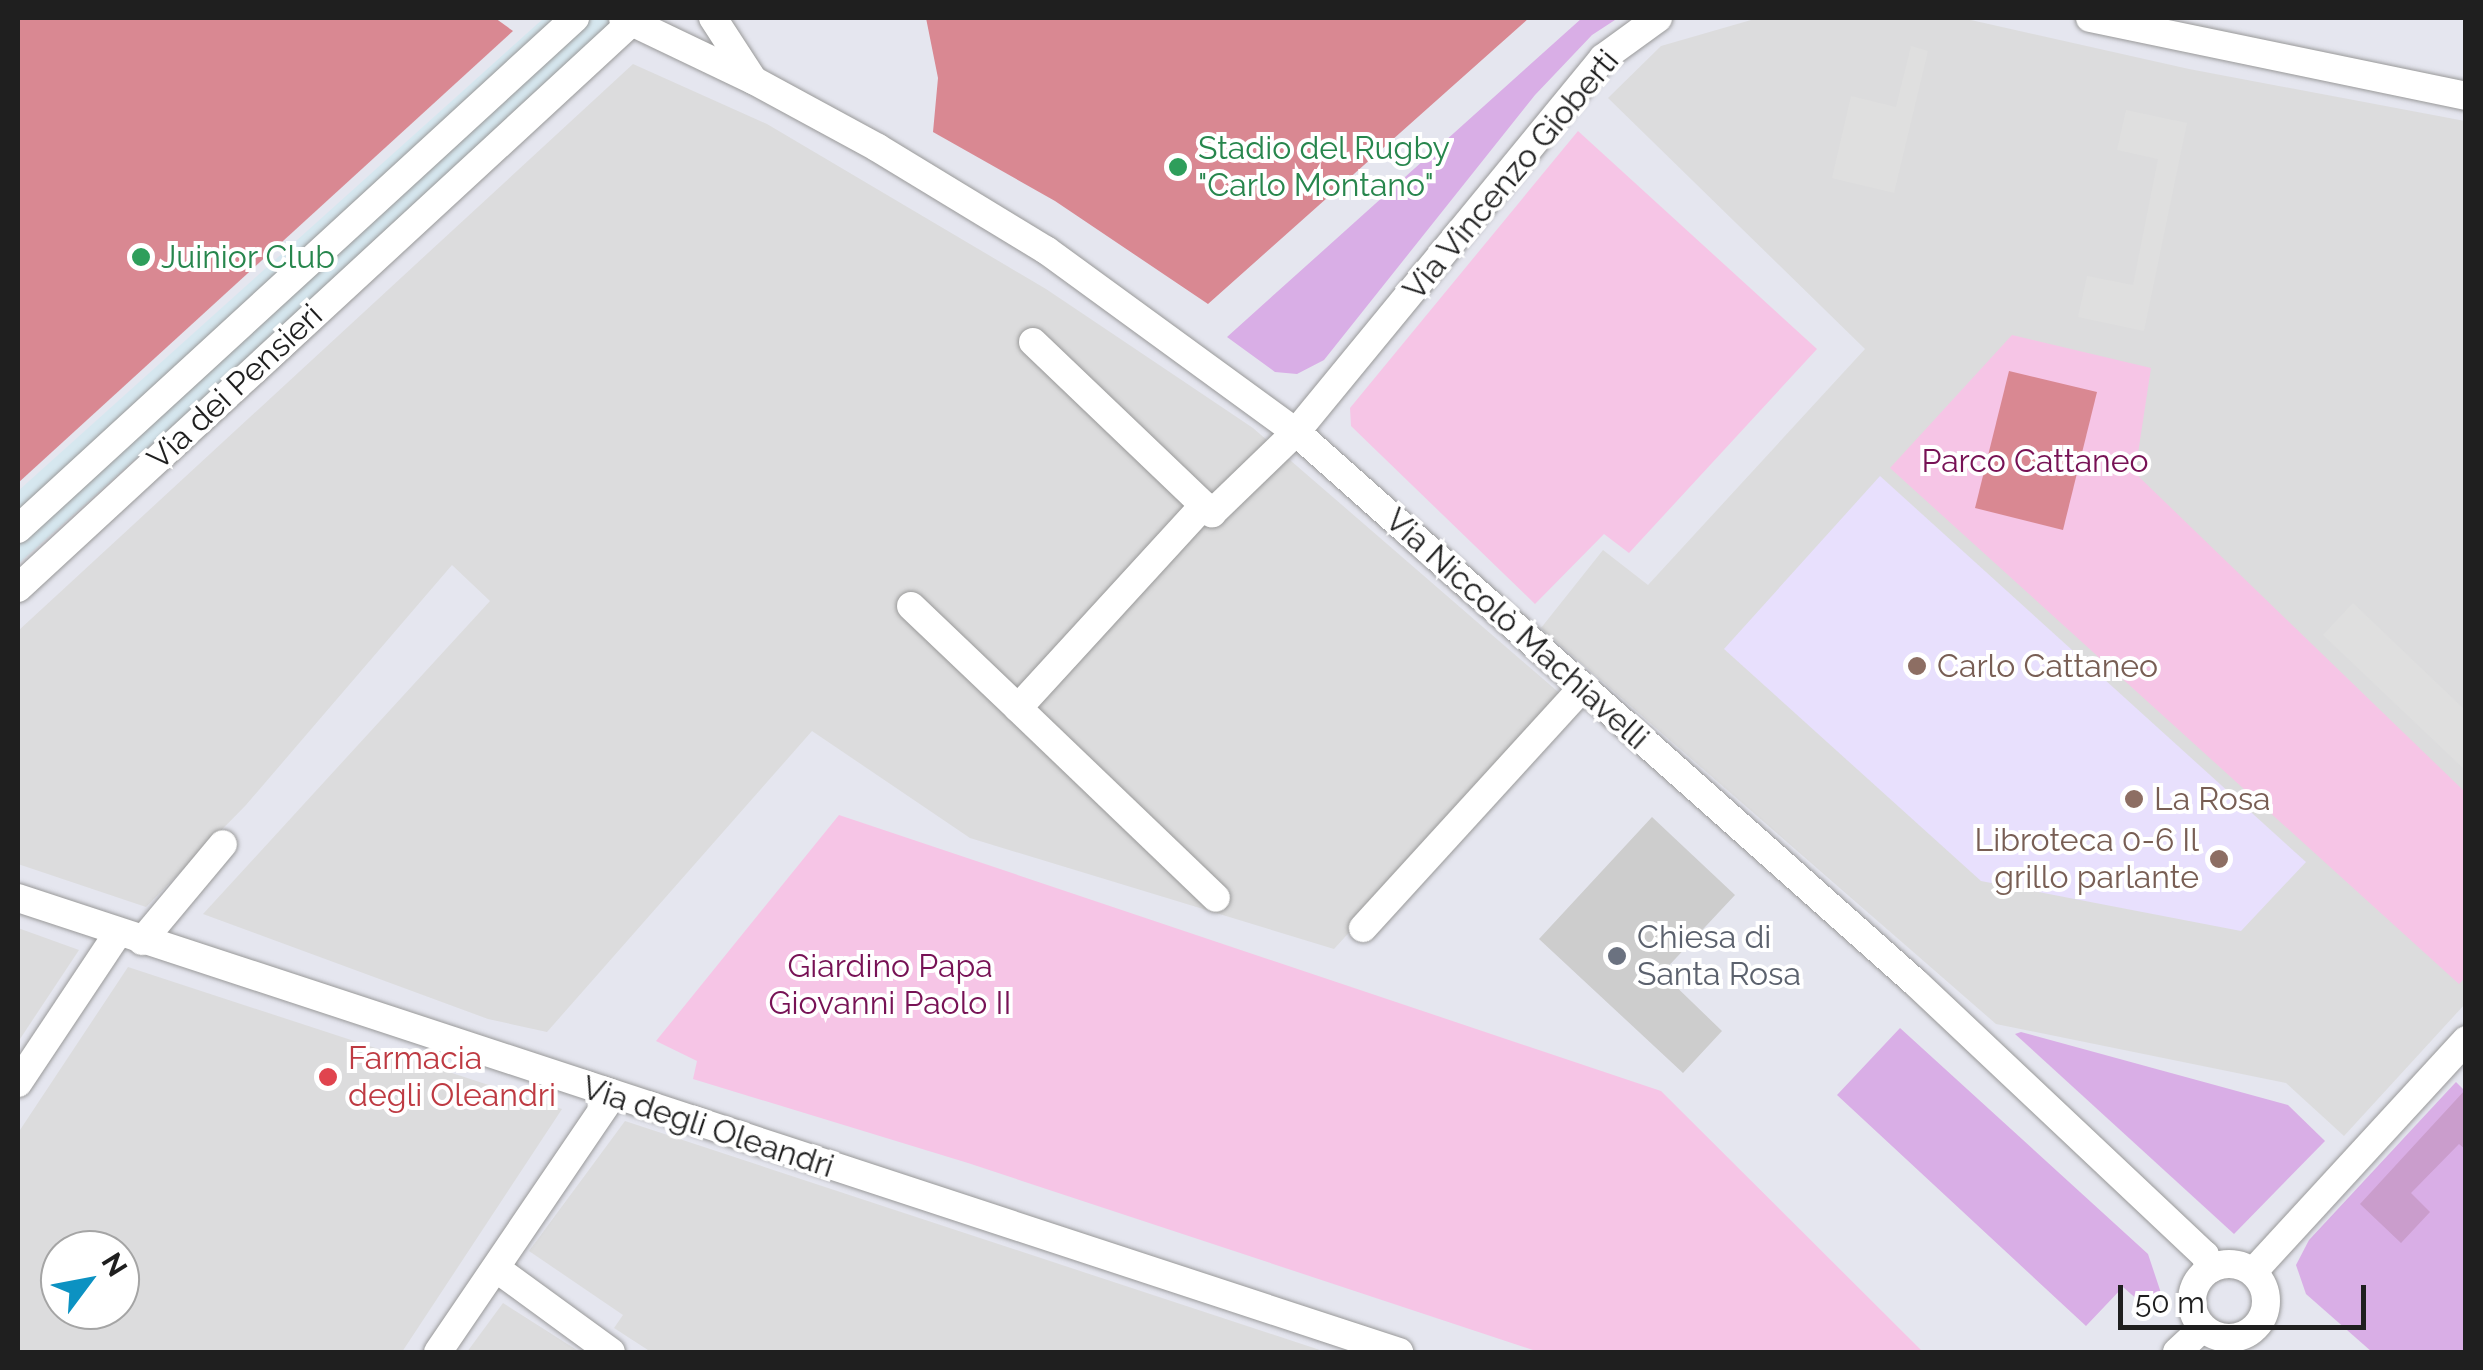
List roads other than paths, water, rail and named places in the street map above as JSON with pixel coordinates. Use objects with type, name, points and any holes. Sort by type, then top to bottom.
[{"type":"street","name":"Via dei Pensieri","points":[[18,529],[575,18]]},
{"type":"street","name":"Via Niccolò Machiavelli","points":[[713,18],[752,80]]},
{"type":"street","name":"Via Vincenzo Gioberti","points":[[1204,505],[1212,512],[1296,432],[1603,58],[1658,18]]},
{"type":"street","points":[[2090,18],[2466,96]]},
{"type":"street","name":"Via dei Pensieri","points":[[18,588],[629,20]]},
{"type":"street","name":"Via Niccolò Machiavelli","points":[[629,20],[878,148],[1046,250],[1296,432],[1916,982],[2205,1254],[2210,1269]]},
{"type":"street","points":[[1018,708],[1204,505],[1033,342]]},
{"type":"street","points":[[911,606],[1216,898]]},
{"type":"street","points":[[1363,928],[1582,688]]},
{"type":"street","points":[[18,1083],[130,937],[222,844]]},
{"type":"street","name":"Via degli Oleandri","points":[[18,898],[1400,1352]]},
{"type":"street","points":[[2254,1272],[2466,1040]]},
{"type":"street","points":[[438,1352],[612,1096]]},
{"type":"street","points":[[2232,1264],[2254,1272],[2265,1290],[2266,1310],[2248,1344],[2222,1338],[2203,1328],[2192,1300],[2199,1279],[2210,1269],[2232,1264]]},
{"type":"street","points":[[496,1268],[612,1352]]},
{"type":"street","points":[[2177,1352],[2203,1328]]},
{"type":"place","name":"Stadio del Rugby \"Carlo Montano\"","points":[[1178,167]]},
{"type":"place","name":"Juinior Club","points":[[141,257]]},
{"type":"place","name":"Carlo Cattaneo","points":[[1917,666]]},
{"type":"place","name":"La Rosa","points":[[2134,799]]},
{"type":"place","name":"Libroteca 0-6 Il grillo parlante","points":[[2219,859]]},
{"type":"place","name":"Chiesa di Santa Rosa","points":[[1617,956]]},
{"type":"place","name":"Farmacia degli Oleandri","points":[[328,1077]]},
{"type":"park label","name":"Parco Cattaneo","points":[[2035,461]]},
{"type":"park label","name":"Giardino Papa Giovanni Paolo II","points":[[890,986]]}]
